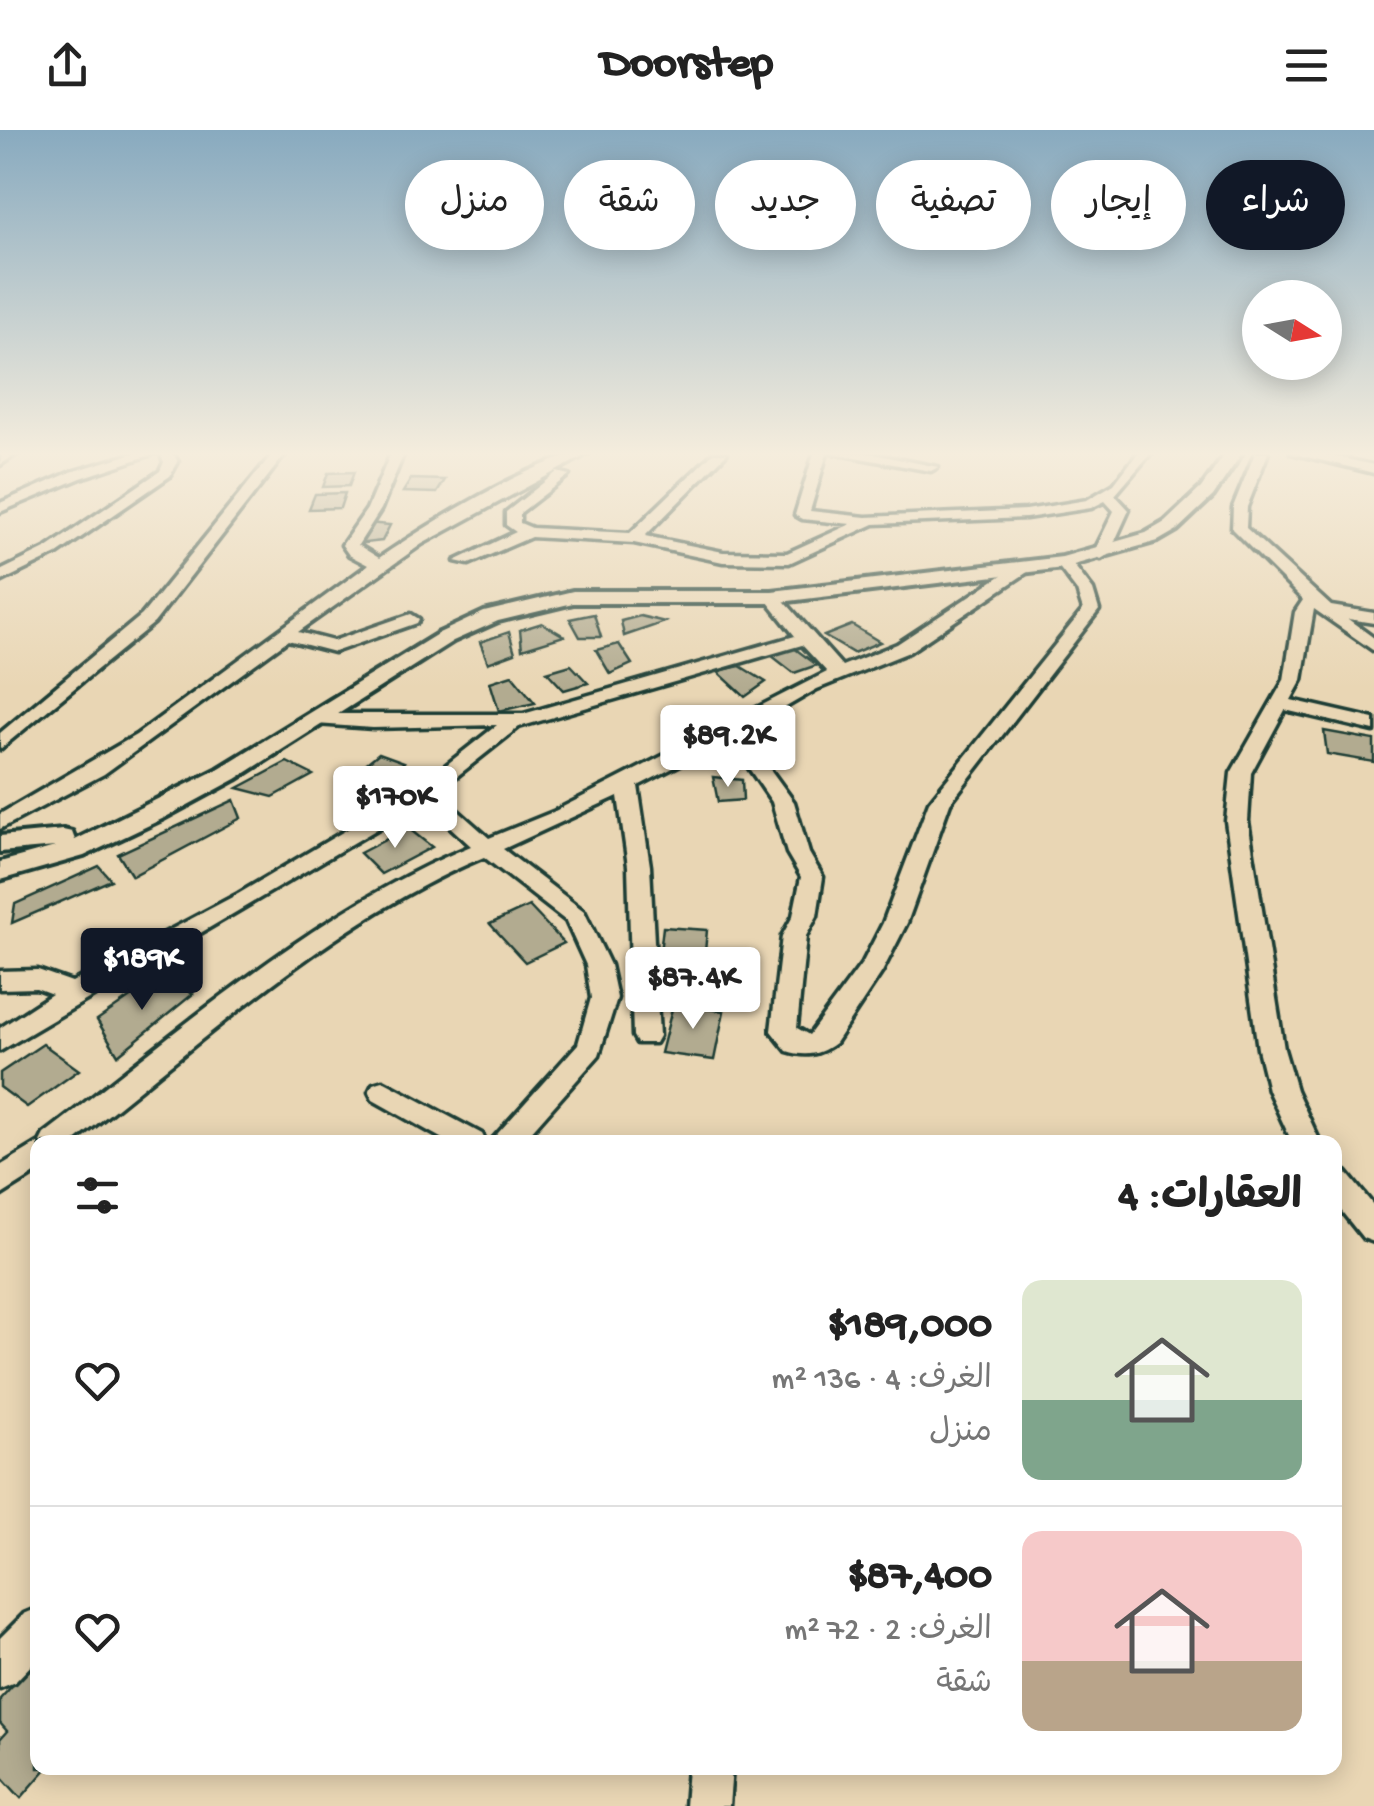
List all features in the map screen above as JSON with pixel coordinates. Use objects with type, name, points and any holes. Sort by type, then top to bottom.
[{"type":"main road","points":[[0,871],[75,850],[153,813],[446,637],[534,603],[621,594],[772,597],[1063,562],[1101,554],[1158,531]]},
{"type":"main road","points":[[0,840],[70,837],[153,813]]},
{"type":"street","points":[[0,578],[80,531]]},
{"type":"street","points":[[0,742],[88,674],[148,619],[218,531]]},
{"type":"street","points":[[359,531],[350,545],[354,552],[379,564]]},
{"type":"street","points":[[0,840],[40,804],[286,634],[379,564],[435,531]]},
{"type":"street","points":[[634,538],[641,531]]},
{"type":"street","points":[[463,561],[529,532],[634,538],[709,554],[770,560],[801,555],[849,531]]},
{"type":"street","points":[[1101,554],[1114,531]]},
{"type":"street","points":[[1243,531],[1267,559],[1319,605],[1374,646]]},
{"type":"street","points":[[732,730],[776,788],[800,858],[812,877],[806,916],[794,936],[784,1031],[796,1044],[814,1045],[873,966],[895,923],[940,802],[1091,610],[1078,577],[1063,562]]},
{"type":"street","points":[[63,1135],[277,971],[378,900],[485,847],[561,816],[732,730],[766,707],[912,643],[1023,568]]},
{"type":"street","points":[[772,597],[838,673]]},
{"type":"street","points":[[1303,1135],[1282,1090],[1271,1049],[1236,821],[1241,773],[1282,704],[1300,654],[1303,612],[1319,605],[1374,618]]},
{"type":"street","points":[[286,634],[334,647],[411,619]]},
{"type":"street","points":[[0,1041],[74,992],[246,899],[424,792],[507,726],[806,638]]},
{"type":"street","points":[[1282,704],[1374,725]]},
{"type":"street","points":[[316,718],[373,722],[522,720]]},
{"type":"street","points":[[626,782],[640,866],[646,1036]]},
{"type":"street","points":[[424,792],[485,847],[554,894],[576,917],[598,965],[604,998],[590,1048],[512,1135]]},
{"type":"street","points":[[0,822],[40,804]]},
{"type":"street","points":[[0,980],[38,979],[74,992]]},
{"type":"street","points":[[382,1092],[459,1135]]},
{"type":"street","points":[[0,1183],[30,1161]]},
{"type":"street","points":[[1342,1189],[1374,1228]]},
{"type":"street","points":[[0,1667],[30,1636]]},
{"type":"street","points":[[707,1806],[709,1775]]},
{"type":"building","points":[[363,531],[387,531],[382,541],[356,544]]},
{"type":"building","points":[[594,614],[601,637],[580,637],[570,619]]},
{"type":"building","points":[[640,616],[665,622],[624,636],[621,621]]},
{"type":"building","points":[[542,623],[564,636],[522,649],[520,630]]},
{"type":"building","points":[[852,625],[880,642],[853,653],[824,636]]},
{"type":"building","points":[[509,632],[515,653],[488,663],[480,642]]},
{"type":"building","points":[[619,644],[632,664],[610,674],[596,650]]},
{"type":"building","points":[[794,648],[817,665],[794,673],[772,656]]},
{"type":"building","points":[[571,665],[588,683],[564,690],[547,672]]},
{"type":"building","points":[[740,666],[766,682],[745,697],[717,671]]},
{"type":"building","points":[[512,675],[535,703],[499,711],[490,682]]},
{"type":"building","points":[[1324,731],[1374,740],[1374,762],[1327,754]]},
{"type":"building","points":[[379,753],[404,762],[375,796],[340,785]]},
{"type":"building","points":[[287,762],[313,775],[273,797],[238,788]]},
{"type":"building","points":[[713,777],[742,780],[743,800],[718,802]]},
{"type":"building","points":[[234,800],[241,818],[132,876],[118,854]]},
{"type":"building","points":[[408,828],[432,847],[381,874],[360,853]]},
{"type":"building","points":[[99,866],[111,880],[12,923],[15,904]]},
{"type":"building","points":[[529,906],[564,943],[525,962],[490,924]]},
{"type":"building","points":[[663,927],[707,930],[704,963],[659,961]]},
{"type":"building","points":[[161,976],[193,994],[118,1055],[97,1020]]},
{"type":"building","points":[[673,1005],[724,1011],[714,1060],[661,1053]]},
{"type":"building","points":[[43,1044],[79,1070],[27,1107],[0,1087],[0,1073]]},
{"type":"building","points":[[30,1667],[30,1775],[41,1775],[21,1798],[0,1775],[0,1739],[7,1731],[0,1723],[0,1699]]}]
